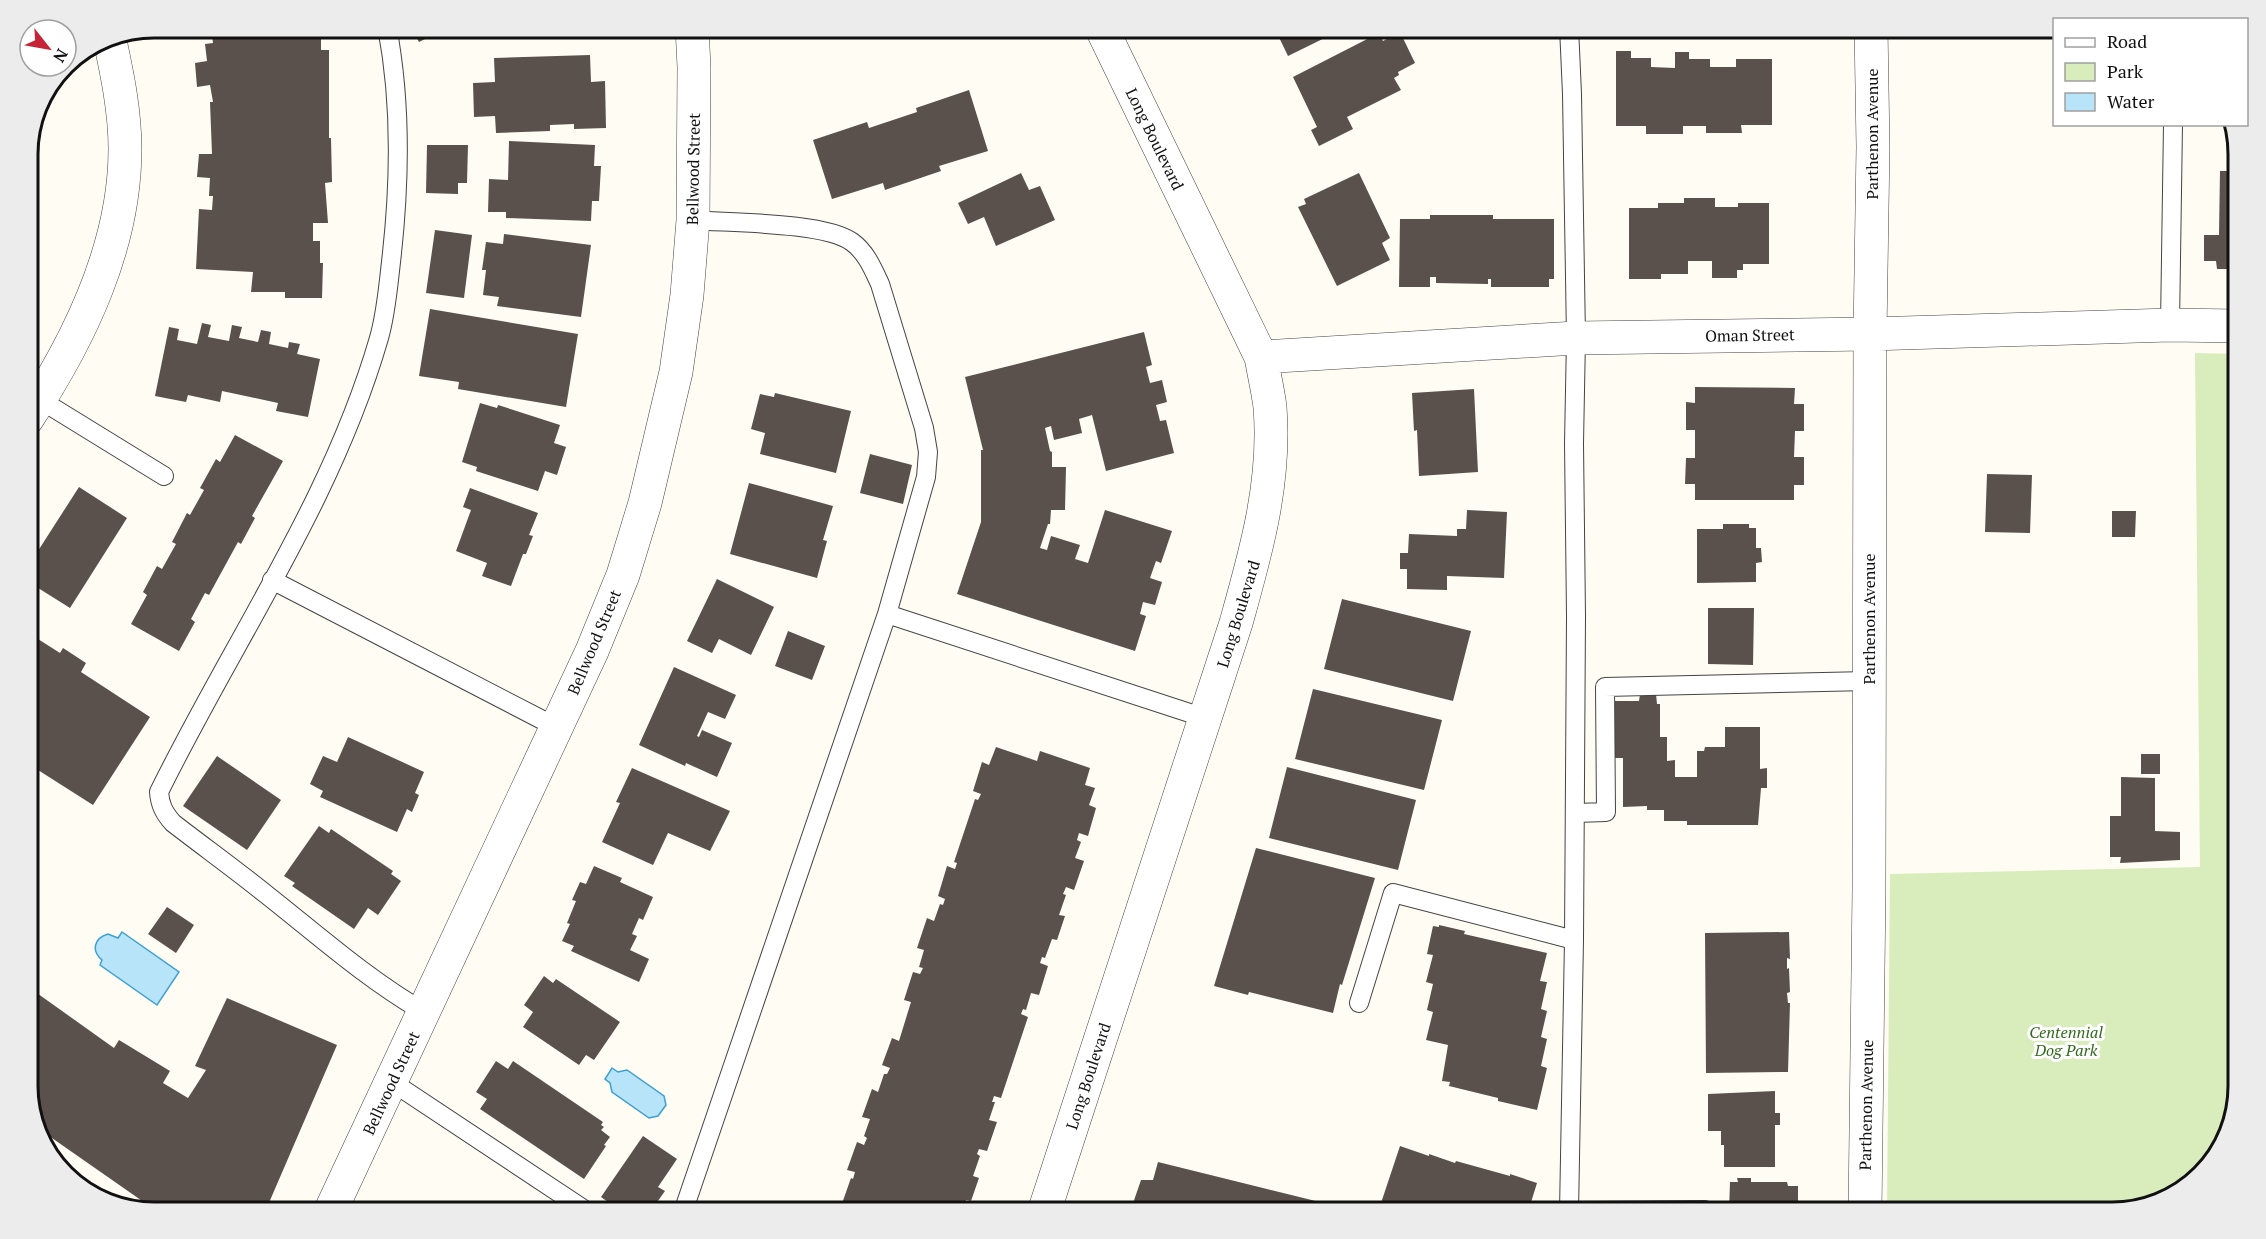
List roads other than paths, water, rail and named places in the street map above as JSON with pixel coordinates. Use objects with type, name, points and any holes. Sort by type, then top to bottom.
[{"type":"street","name":"Bellwood Street","points":[[335,1202],[592,651],[623,575],[645,503],[676,372],[687,295],[693,220],[693,38]]},
{"type":"street","name":"Long Boulevard","points":[[1047,1202],[1205,718],[1258,546],[1267,500],[1271,455],[1270,407],[1262,357],[1114,38]]},
{"type":"street","name":"Parthenon Avenue","points":[[1865,1202],[1873,147],[1870,38]]},
{"type":"street","points":[[38,394],[85,316],[99,284],[119,212],[125,148],[122,109],[111,46]]},
{"type":"street","name":"Oman Street","points":[[1262,357],[1576,338],[1870,334],[2170,325],[2228,326]]},
{"type":"lane","points":[[389,38],[393,59],[398,129],[398,181],[387,295],[380,336],[350,422],[314,503],[159,792],[160,803],[172,823],[267,895],[346,961],[424,1012]]},
{"type":"lane","points":[[1569,38],[1576,338],[1574,422],[1576,616],[1569,1202]]},
{"type":"lane","points":[[2170,325],[2173,126]]},
{"type":"lane","points":[[686,1202],[887,614],[926,477],[928,452],[924,428],[904,356],[873,267],[852,242],[839,235],[810,228],[693,220]]},
{"type":"lane","points":[[38,407],[164,476]]},
{"type":"lane","points":[[272,580],[556,727]]},
{"type":"lane","points":[[887,614],[1205,718]]},
{"type":"lane","points":[[1575,813],[1606,812],[1605,687],[1868,681]]},
{"type":"lane","points":[[1359,1004],[1393,893],[1574,940]]},
{"type":"lane","points":[[392,1082],[573,1202]]},
{"type":"water","points":[[122,932],[179,972],[157,1005],[100,965],[102,960],[95,949],[97,942],[108,934],[118,938]]},
{"type":"water","points":[[612,1068],[618,1072],[627,1070],[664,1096],[666,1105],[658,1116],[649,1118],[612,1092],[610,1083],[605,1079]]},
{"type":"park label","name":"Centennial Dog Park","points":[[2066,1041]]}]
